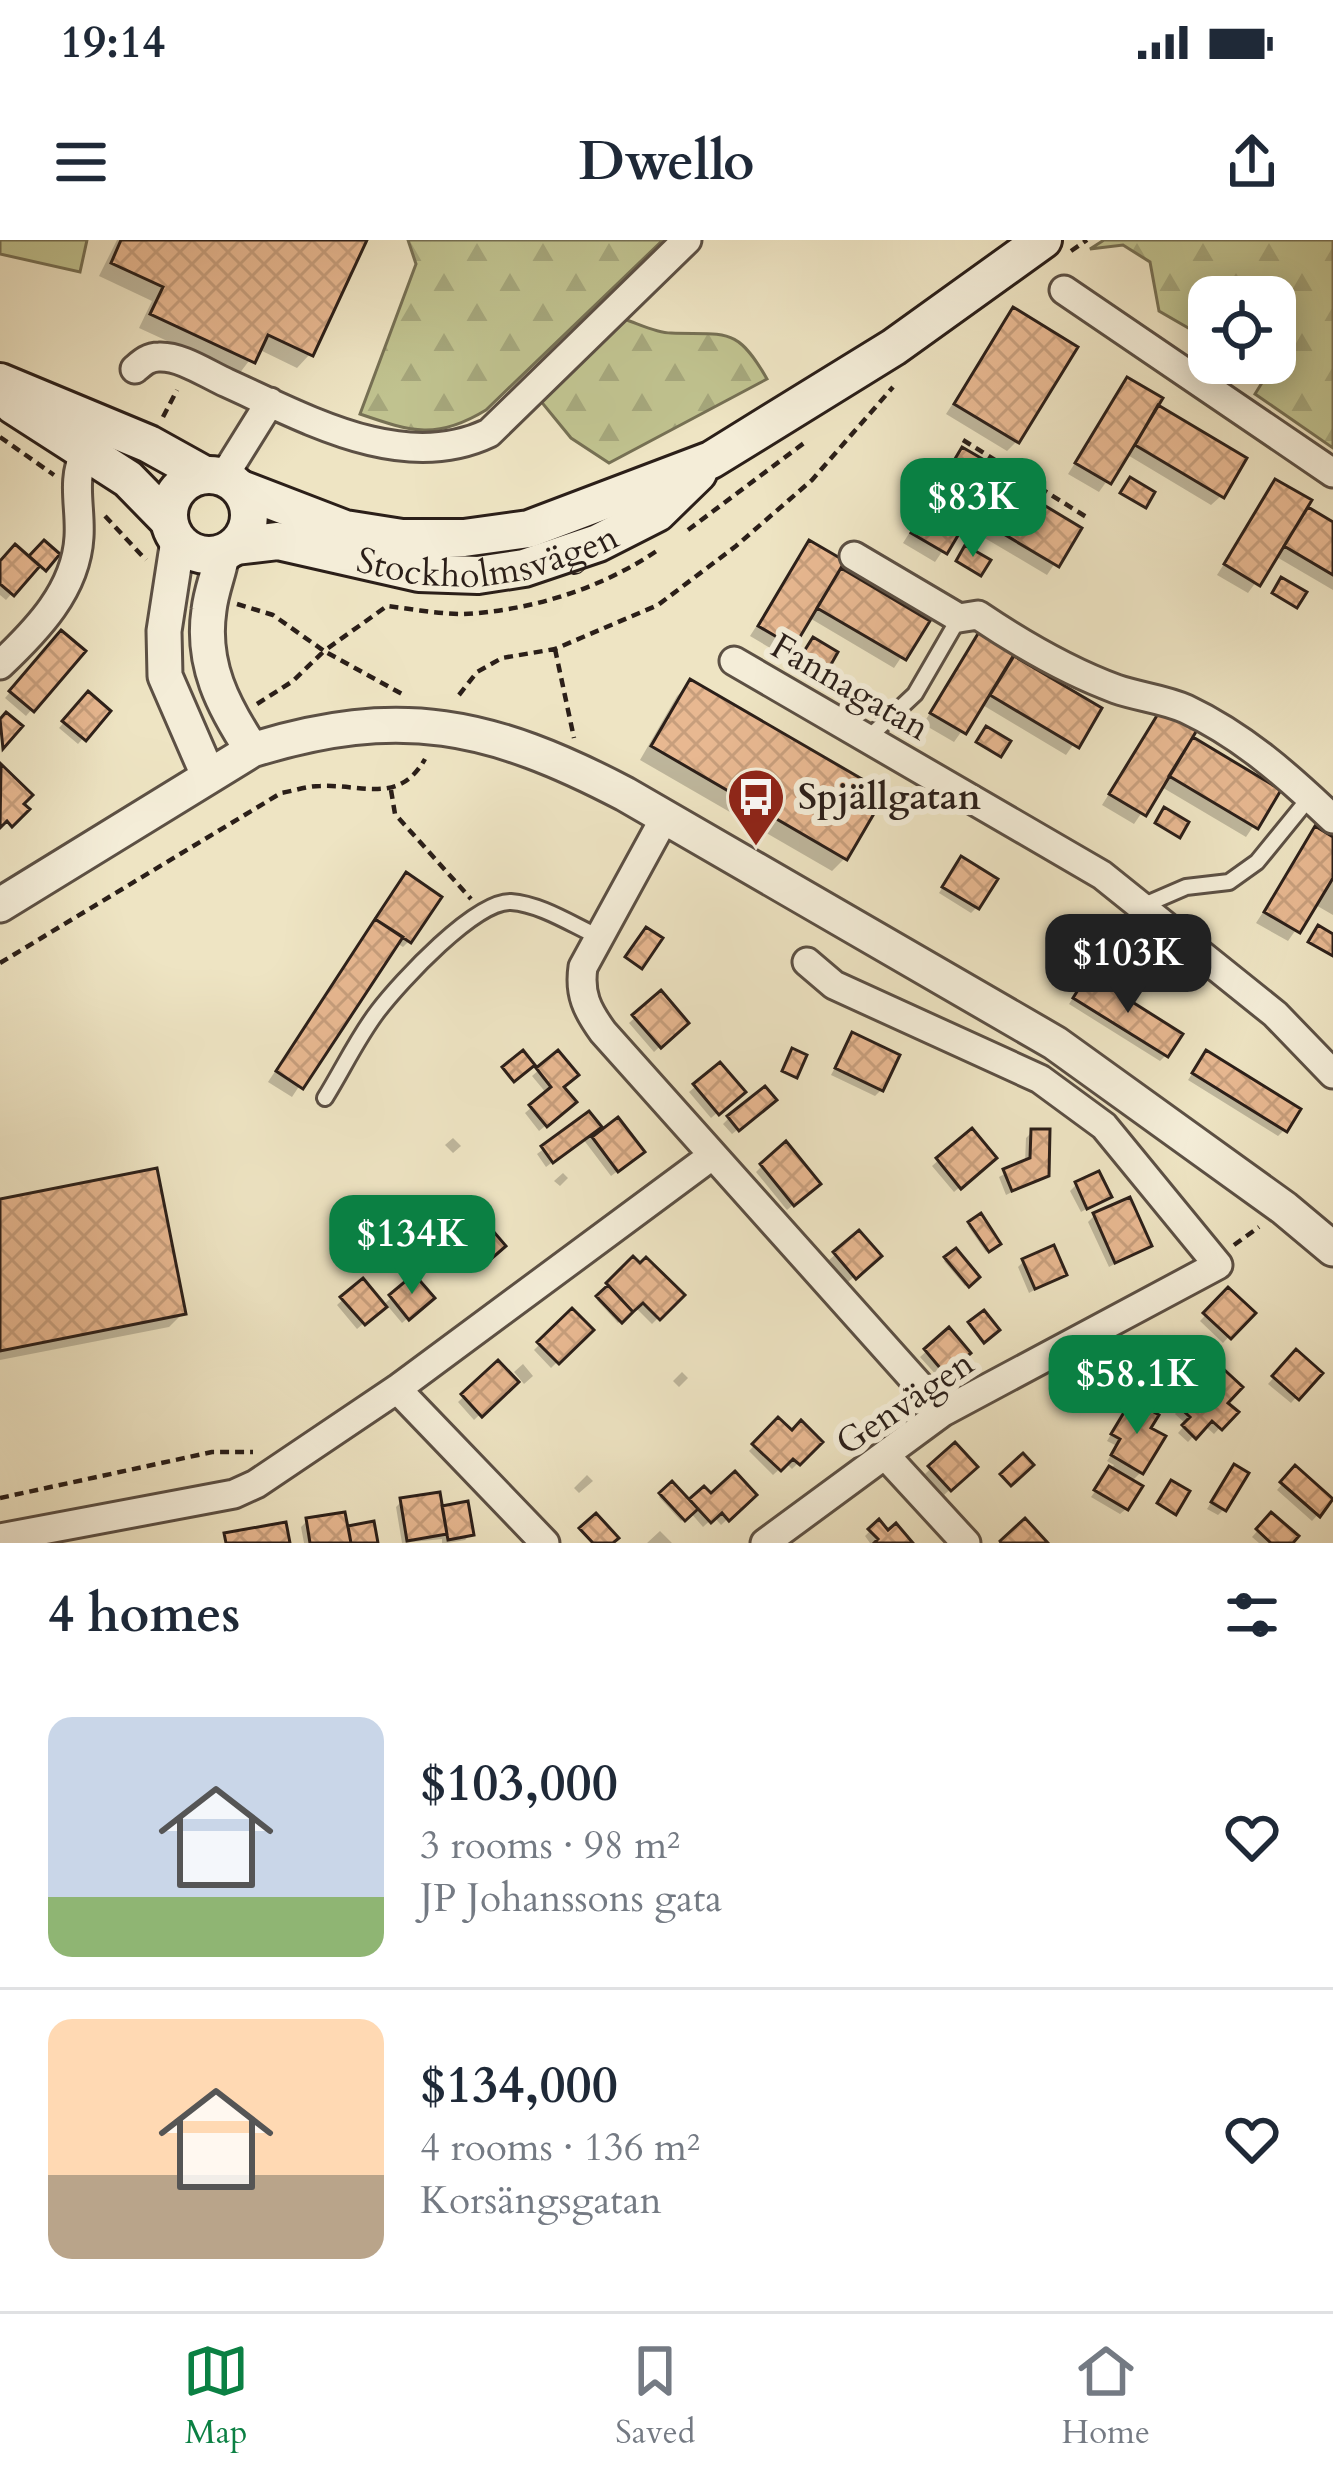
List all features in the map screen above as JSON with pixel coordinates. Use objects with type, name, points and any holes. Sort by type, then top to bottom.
[{"type":"main road","name":"Stockholmsvägen","points":[[0,382],[345,529],[402,538],[464,538],[529,529],[711,460],[894,347],[1043,240]]},
{"type":"main road","points":[[0,396],[128,479],[173,531],[195,553],[229,550],[248,529],[250,508],[223,480],[184,483],[171,500],[173,531]]},
{"type":"main road","name":"Stockholmsvägen","points":[[229,550],[278,542],[418,573],[478,575],[524,568],[598,543],[657,513],[711,460]]},
{"type":"street","points":[[135,369],[147,359],[174,359],[362,438],[439,450],[464,445],[489,433],[687,240]]},
{"type":"street","points":[[1064,290],[1333,473]]},
{"type":"street","points":[[223,480],[270,403]]},
{"type":"street","points":[[0,665],[71,581],[79,536],[76,477],[85,452]]},
{"type":"street","points":[[173,531],[165,676],[208,775]]},
{"type":"street","points":[[229,550],[208,615],[207,655],[213,679],[252,750]]},
{"type":"street","points":[[854,556],[959,618],[978,615],[1061,667],[1196,714],[1261,754],[1333,819]]},
{"type":"street","name":"Fannagatan","points":[[734,661],[1102,874],[1275,1014],[1333,1074]]},
{"type":"street","points":[[0,905],[252,750],[330,731],[428,724],[466,730],[566,763],[1055,1043],[1331,1242]]},
{"type":"street","points":[[664,818],[583,967],[580,988],[588,1010],[943,1412]]},
{"type":"street","name":"Genvägen","points":[[765,1543],[943,1412],[1218,1265],[1104,1126],[1040,1078],[834,985],[807,962]]},
{"type":"street","points":[[0,1538],[235,1494],[280,1470],[712,1155]]},
{"type":"street","points":[[397,1389],[545,1543]]},
{"type":"street","points":[[886,1456],[966,1543]]},
{"type":"lane","points":[[867,739],[915,694],[959,618]]},
{"type":"lane","points":[[1142,906],[1186,886],[1229,882],[1257,862],[1310,797]]},
{"type":"lane","points":[[326,1098],[379,1010],[460,925],[480,912],[508,901],[597,936]]},
{"type":"path","points":[[458,695],[477,672],[502,658],[555,650],[658,605],[812,480],[904,373]]},
{"type":"path","points":[[963,440],[1088,518]]},
{"type":"path","points":[[555,650],[575,745]]},
{"type":"path","points":[[0,963],[281,793],[319,786],[391,790],[418,772],[432,748]]},
{"type":"path","points":[[391,790],[395,814],[480,912]]},
{"type":"path","points":[[0,1498],[212,1452],[254,1452]]},
{"type":"green space","points":[[0,240],[87,240],[80,272],[0,254]]},
{"type":"green space","points":[[408,240],[663,240],[486,410],[453,426],[424,430],[360,414],[416,264]]},
{"type":"green space","points":[[1104,240],[1333,240],[1333,448],[1255,394],[1261,384],[1296,384],[1296,276],[1188,276],[1188,328],[1159,311],[1150,262],[1123,245],[1090,249]]},
{"type":"green space","points":[[624,319],[665,333],[729,337],[747,350],[767,379],[609,463],[571,438],[539,399]]},
{"type":"building","points":[[121,240],[367,240],[313,356],[268,335],[255,363],[150,314],[163,287],[111,263]]},
{"type":"building","points":[[1013,307],[1078,347],[1019,443],[954,404]]},
{"type":"building","points":[[1127,377],[1163,398],[1111,484],[1075,463]]},
{"type":"building","points":[[1158,405],[1247,458],[1224,498],[1135,445]]},
{"type":"building","points":[[962,447],[998,468],[947,554],[911,533]]},
{"type":"building","points":[[994,475],[1082,528],[1059,567],[970,514]]},
{"type":"building","points":[[1130,477],[1155,492],[1146,508],[1120,493]]},
{"type":"building","points":[[1275,479],[1312,500],[1260,586],[1224,564]]},
{"type":"building","points":[[1308,507],[1333,522],[1333,575],[1284,546]]},
{"type":"building","points":[[44,540],[60,554],[46,571],[29,556]]},
{"type":"building","points":[[809,540],[845,561],[794,647],[758,626]]},
{"type":"building","points":[[15,544],[40,566],[14,596],[0,584],[0,561]]},
{"type":"building","points":[[965,545],[991,560],[981,576],[956,561]]},
{"type":"building","points":[[841,568],[930,621],[906,660],[817,608]]},
{"type":"building","points":[[1281,577],[1307,592],[1297,608],[1272,593]]},
{"type":"building","points":[[982,627],[1018,648],[966,734],[930,713]]},
{"type":"building","points":[[61,630],[86,651],[34,712],[9,691]]},
{"type":"building","points":[[813,637],[838,652],[829,668],[803,653]]},
{"type":"building","points":[[1014,656],[1102,708],[1079,748],[990,695]]},
{"type":"building","points":[[690,679],[886,793],[847,860],[651,746]]},
{"type":"building","points":[[88,691],[111,711],[86,741],[62,721]]},
{"type":"building","points":[[1161,709],[1197,730],[1146,816],[1109,794]]},
{"type":"building","points":[[6,712],[23,726],[3,749],[0,719]]},
{"type":"building","points":[[986,726],[1011,741],[1001,757],[976,742]]},
{"type":"building","points":[[1193,737],[1281,790],[1258,829],[1169,776]]},
{"type":"building","points":[[1,764],[33,795],[24,804],[30,809],[12,827],[7,821],[0,828]]},
{"type":"building","points":[[1164,807],[1189,822],[1180,838],[1155,823]]},
{"type":"building","points":[[1315,826],[1333,837],[1333,878],[1300,933],[1264,912]]},
{"type":"building","points":[[961,856],[998,879],[979,909],[942,887]]},
{"type":"building","points":[[406,872],[442,897],[411,943],[375,919]]},
{"type":"building","points":[[375,919],[403,937],[303,1089],[276,1071]]},
{"type":"building","points":[[1318,925],[1333,934],[1333,956],[1308,942]]},
{"type":"building","points":[[646,927],[663,938],[642,969],[625,957]]},
{"type":"building","points":[[1088,974],[1183,1034],[1168,1057],[1073,998]]},
{"type":"building","points":[[661,990],[689,1023],[661,1048],[632,1015]]},
{"type":"building","points":[[852,1032],[900,1055],[883,1091],[835,1068]]},
{"type":"building","points":[[792,1048],[807,1055],[797,1078],[782,1071]]},
{"type":"building","points":[[523,1050],[535,1065],[514,1082],[502,1067]]},
{"type":"building","points":[[558,1050],[579,1075],[564,1087],[577,1102],[547,1127],[529,1105],[551,1087],[536,1068]]},
{"type":"building","points":[[1206,1050],[1301,1109],[1287,1132],[1192,1073]]},
{"type":"building","points":[[720,1062],[746,1092],[719,1115],[693,1084]]},
{"type":"building","points":[[765,1086],[777,1100],[739,1131],[727,1116]]},
{"type":"building","points":[[589,1111],[602,1127],[553,1163],[541,1146]]},
{"type":"building","points":[[618,1117],[645,1152],[618,1172],[592,1137]]},
{"type":"building","points":[[972,1128],[997,1158],[961,1189],[936,1158]]},
{"type":"building","points":[[1031,1129],[1050,1129],[1049,1176],[1012,1191],[1003,1169],[1030,1158]]},
{"type":"building","points":[[786,1141],[821,1184],[794,1206],[760,1164]]},
{"type":"building","points":[[157,1168],[186,1314],[0,1351],[0,1199]]},
{"type":"building","points":[[1099,1171],[1112,1197],[1087,1209],[1075,1182]]},
{"type":"building","points":[[1130,1197],[1152,1246],[1115,1263],[1093,1213]]},
{"type":"building","points":[[981,1213],[1001,1244],[989,1252],[968,1222]]},
{"type":"building","points":[[487,1224],[506,1246],[482,1267],[462,1245]]},
{"type":"building","points":[[859,1230],[882,1256],[856,1279],[833,1252]]},
{"type":"building","points":[[1054,1245],[1067,1275],[1035,1289],[1022,1259]]},
{"type":"building","points":[[956,1248],[980,1277],[969,1287],[944,1257]]},
{"type":"building","points":[[633,1256],[640,1263],[646,1257],[685,1295],[660,1320],[643,1303],[633,1312],[606,1283]]},
{"type":"building","points":[[414,1274],[435,1298],[409,1320],[389,1295]]},
{"type":"building","points":[[363,1278],[387,1307],[365,1325],[340,1297]]},
{"type":"building","points":[[608,1285],[633,1312],[622,1323],[596,1296]]},
{"type":"building","points":[[1228,1287],[1256,1313],[1231,1339],[1203,1313]]},
{"type":"building","points":[[572,1308],[594,1330],[559,1364],[537,1342]]},
{"type":"building","points":[[984,1310],[1000,1330],[984,1343],[968,1322]]},
{"type":"building","points":[[949,1327],[971,1353],[946,1375],[924,1349]]},
{"type":"building","points":[[1296,1349],[1323,1373],[1299,1400],[1272,1376]]},
{"type":"building","points":[[498,1360],[519,1382],[482,1417],[461,1394]]},
{"type":"building","points":[[1217,1363],[1243,1387],[1228,1403],[1239,1412],[1222,1430],[1212,1421],[1196,1439],[1182,1425],[1190,1417],[1178,1406]]},
{"type":"building","points":[[1132,1399],[1159,1415],[1151,1428],[1166,1436],[1143,1474],[1111,1455],[1120,1439],[1111,1434]]},
{"type":"building","points":[[778,1417],[792,1430],[801,1420],[823,1442],[800,1465],[793,1459],[781,1471],[752,1444]]},
{"type":"building","points":[[955,1442],[978,1467],[951,1491],[928,1466]]},
{"type":"building","points":[[1023,1453],[1034,1465],[1011,1486],[1000,1474]]},
{"type":"building","points":[[1234,1464],[1249,1473],[1226,1511],[1211,1502]]},
{"type":"building","points":[[1295,1465],[1333,1499],[1320,1517],[1280,1482]]},
{"type":"building","points":[[1109,1466],[1143,1486],[1128,1510],[1094,1490]]},
{"type":"building","points":[[735,1471],[757,1495],[729,1521],[722,1513],[711,1523],[689,1499],[704,1486],[711,1493]]},
{"type":"building","points":[[1171,1480],[1190,1491],[1176,1515],[1157,1503]]},
{"type":"building","points":[[672,1481],[698,1509],[685,1521],[659,1493]]},
{"type":"building","points":[[440,1492],[447,1534],[407,1541],[400,1498]]},
{"type":"building","points":[[468,1501],[474,1535],[448,1540],[442,1506]]},
{"type":"building","points":[[345,1512],[351,1543],[310,1543],[306,1518]]},
{"type":"building","points":[[1271,1512],[1299,1536],[1293,1543],[1271,1543],[1256,1529]]},
{"type":"building","points":[[596,1513],[619,1538],[613,1543],[593,1543],[579,1528]]},
{"type":"building","points":[[1025,1518],[1048,1543],[1001,1543],[1000,1541]]},
{"type":"building","points":[[879,1519],[888,1530],[896,1523],[913,1543],[874,1543],[878,1539],[868,1529]]},
{"type":"building","points":[[374,1521],[378,1543],[351,1543],[348,1526]]},
{"type":"building","points":[[286,1522],[290,1543],[226,1543],[224,1533]]},
{"type":"place","name":"Spjällgatan","points":[[756,848]]}]
